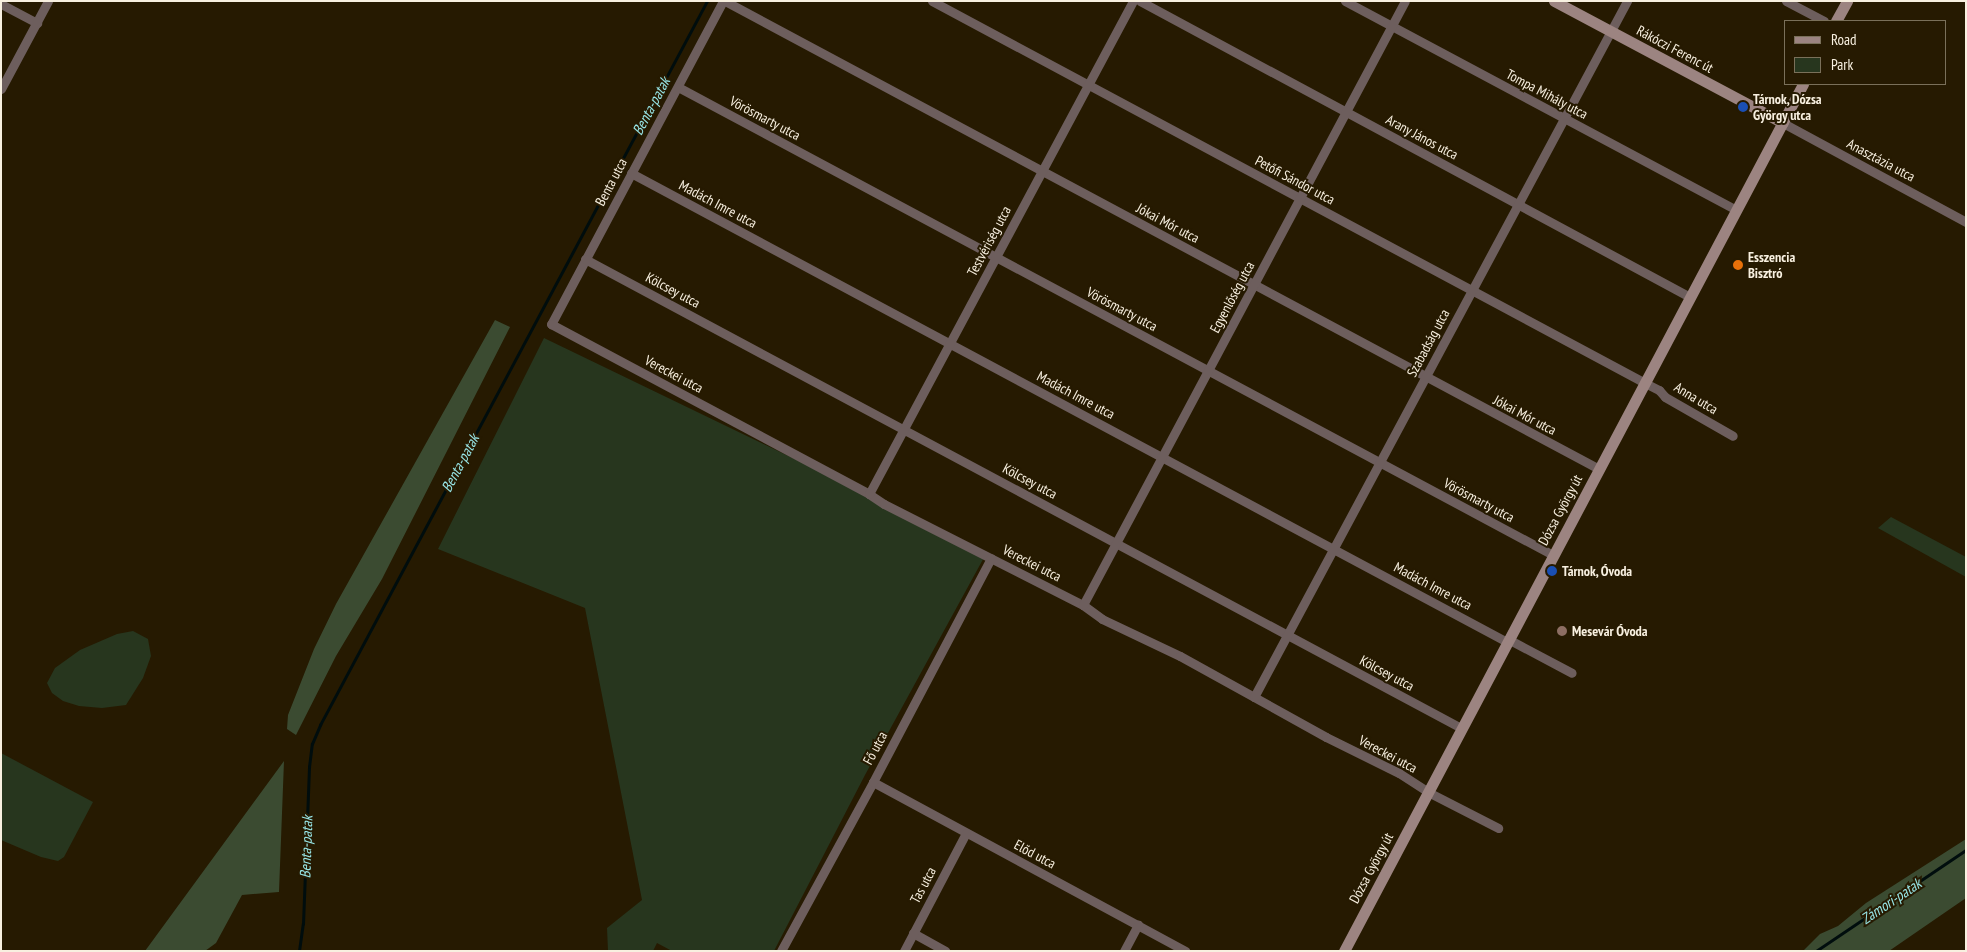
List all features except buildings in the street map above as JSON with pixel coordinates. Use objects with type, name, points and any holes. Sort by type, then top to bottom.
[{"type":"street","points":[[1,89],[48,1]]},
{"type":"street","name":"Benta utca","points":[[551,324],[724,1]]},
{"type":"street","name":"Jókai Mór utca","points":[[724,1],[1599,470]]},
{"type":"street","name":"Petőfi Sándor utca","points":[[932,1],[1645,383]]},
{"type":"street","name":"Testvériség utca","points":[[870,494],[1133,1]]},
{"type":"street","name":"Arany János utca","points":[[1140,1],[1690,297]]},
{"type":"street","name":"Tompa Mihály utca","points":[[1345,1],[1737,210]]},
{"type":"street","name":"Egyenlőség utca","points":[[1082,605],[1405,1]]},
{"type":"street","name":"Rákóczi Ferenc út","points":[[1554,1],[1782,123]]},
{"type":"street","name":"Szabadság utca","points":[[1254,697],[1627,1]]},
{"type":"street","points":[[1786,1],[1822,20]]},
{"type":"street","points":[[1837,20],[1847,1]]},
{"type":"street","points":[[1,4],[37,23]]},
{"type":"street","name":"Dózsa György út","points":[[1344,951],[1802,85]]},
{"type":"street","name":"Vörösmarty utca","points":[[678,87],[1553,555]]},
{"type":"street","name":"Anasztázia utca","points":[[1782,123],[1966,222]]},
{"type":"street","name":"Madách Imre utca","points":[[631,173],[1508,641],[1572,673]]},
{"type":"street","name":"Kölcsey utca","points":[[585,259],[1462,728]]},
{"type":"street","name":"Vereckei utca","points":[[551,324],[870,494],[884,504],[1082,605],[1102,619],[1171,651],[1326,737],[1399,773],[1428,792],[1498,828]]},
{"type":"street","name":"Anna utca","points":[[1645,383],[1659,390],[1665,397],[1733,436]]},
{"type":"street","name":"Fő utca","points":[[782,951],[991,558]]},
{"type":"street","name":"Előd utca","points":[[873,782],[1185,951]]},
{"type":"street","name":"Tas utca","points":[[904,951],[966,833]]},
{"type":"street","points":[[1124,951],[1138,925]]},
{"type":"street","points":[[913,933],[945,951]]},
{"type":"green space","points":[[495,320],[510,327],[382,579],[336,656],[296,735],[287,729],[288,715],[314,649],[336,604]]},
{"type":"green space","points":[[544,338],[987,552],[865,775],[774,951],[672,951],[657,943],[653,951],[608,951],[607,928],[642,900],[585,608],[438,549]]},
{"type":"green space","points":[[1891,517],[1966,557],[1966,577],[1878,528]]},
{"type":"green space","points":[[133,631],[148,639],[151,656],[143,678],[126,705],[102,708],[79,706],[63,701],[52,693],[47,683],[55,668],[80,650],[117,634]]},
{"type":"green space","points":[[1,753],[93,802],[64,857],[58,861],[41,857],[1,840]]},
{"type":"green space","points":[[284,761],[279,892],[242,895],[216,943],[205,951],[145,951]]},
{"type":"green space","points":[[1966,839],[1966,898],[1889,951],[1803,951],[1820,934],[1838,926],[1866,903]]},
{"type":"waterway","name":"Benta-patak","points":[[299,951],[303,924],[309,767],[312,744],[320,725],[707,1]]},
{"type":"waterway","name":"Zámori-patak","points":[[1816,951],[1966,850]]},
{"type":"place","name":"Tárnok, Dózsa György utca","points":[[1743,107]]},
{"type":"place","name":"Esszencia Bisztró","points":[[1738,265]]},
{"type":"place","name":"Tárnok, Óvoda","points":[[1552,571]]},
{"type":"place","name":"Mesevár Óvoda","points":[[1562,631]]}]
